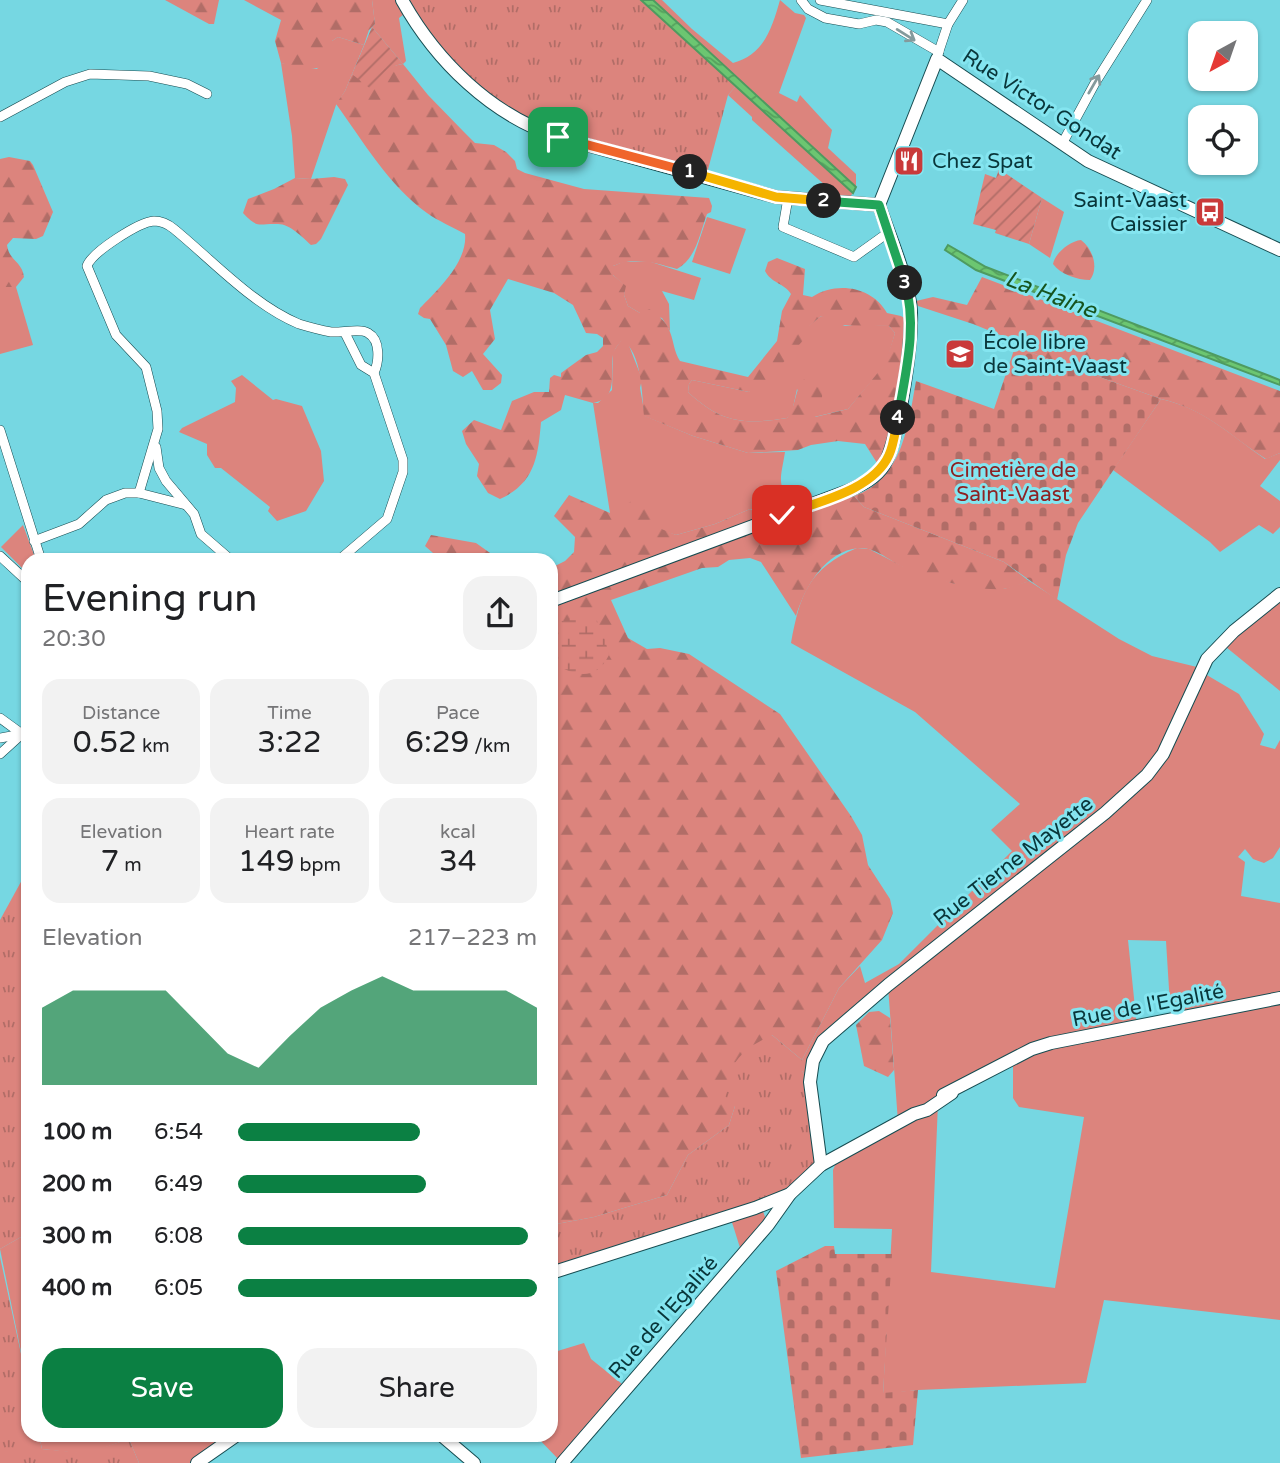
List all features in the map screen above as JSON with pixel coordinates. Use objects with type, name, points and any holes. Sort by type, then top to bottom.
[{"type":"street","points":[[402,0],[416,26],[440,54],[469,83],[514,119],[558,137],[764,194],[879,205]]},
{"type":"street","points":[[801,0],[808,9],[825,18],[859,24],[876,20],[887,22],[938,55]]},
{"type":"street","points":[[820,0],[948,24]]},
{"type":"street","points":[[558,598],[850,490],[880,470],[893,444],[911,322],[909,299],[879,205],[948,24],[963,0]]},
{"type":"street","points":[[1062,144],[1094,82],[1147,0]]},
{"type":"street","name":"Rue Victor Gondat","points":[[938,55],[1101,169],[1280,250]]},
{"type":"street","points":[[0,117],[65,82],[90,74],[149,76],[187,84],[207,94]]},
{"type":"street","points":[[788,198],[784,228],[854,257],[889,232]]},
{"type":"street","points":[[139,492],[159,424],[149,373],[116,335],[87,266],[93,256],[139,226],[153,221],[167,224],[272,310],[308,327],[345,333],[364,331],[372,336],[379,357],[374,373],[403,460],[403,471],[387,519],[347,553]]},
{"type":"street","points":[[345,333],[361,365],[374,373]]},
{"type":"street","points":[[0,430],[38,553]]},
{"type":"street","points":[[156,438],[159,468],[173,491],[197,519],[201,534],[223,553]]},
{"type":"street","points":[[34,541],[84,521],[111,498],[125,493],[139,492],[186,505]]},
{"type":"street","points":[[0,556],[21,576]]},
{"type":"street","name":"Rue Tierne Mayette","points":[[821,1165],[810,1082],[813,1061],[823,1041],[888,985],[1105,814],[1147,775],[1163,754],[1207,659],[1234,631],[1280,594]]},
{"type":"street","points":[[0,718],[21,731]]},
{"type":"street","points":[[0,738],[21,734]]},
{"type":"street","points":[[0,754],[21,736]]},
{"type":"street","name":"Rue de l'Egalité","points":[[821,1165],[926,1110],[1032,1049],[1280,998]]},
{"type":"street","points":[[558,1271],[755,1208],[790,1194],[821,1165]]},
{"type":"street","name":"Rue de l'Egalité","points":[[562,1463],[768,1225],[790,1194]]},
{"type":"street","points":[[197,1463],[227,1442]]},
{"type":"street","points":[[448,1442],[474,1463]]},
{"type":"green space","points":[[165,0],[219,0],[214,24],[209,24]]},
{"type":"green space","points":[[244,0],[372,0],[375,24],[369,30],[364,45],[338,37],[332,41],[332,53],[323,66],[299,67],[281,63],[275,41],[281,20]]},
{"type":"green space","points":[[372,0],[402,0],[408,11],[399,18],[406,61],[403,64],[372,27],[375,24]]},
{"type":"green space","points":[[402,0],[641,0],[736,86],[728,95],[706,177],[558,137],[469,83]]},
{"type":"green space","points":[[653,0],[662,0],[733,63],[752,54],[765,39],[780,0],[795,13],[804,15],[806,18],[779,93],[797,102],[800,95],[832,130],[828,148],[856,174],[856,187]]},
{"type":"green space","points":[[372,27],[403,64],[388,70],[372,90],[352,74]]},
{"type":"green space","points":[[338,37],[364,45],[345,91],[336,105],[311,179],[295,178],[281,63],[317,69],[332,49],[332,41]]},
{"type":"green space","points":[[403,64],[428,95],[475,143],[494,145],[506,152],[515,161],[517,169],[525,173],[584,189],[709,198],[711,212],[707,214],[693,252],[683,265],[677,269],[629,261],[613,266],[613,275],[626,286],[624,295],[628,306],[640,313],[650,309],[662,319],[680,361],[748,377],[777,341],[782,311],[791,294],[765,271],[768,262],[777,258],[805,269],[803,295],[812,297],[832,289],[853,289],[872,297],[887,313],[901,316],[911,322],[884,465],[877,463],[865,444],[838,441],[798,450],[748,453],[693,436],[644,416],[637,364],[629,346],[622,340],[614,353],[612,384],[607,396],[593,403],[565,395],[561,410],[541,422],[536,458],[528,477],[512,493],[500,499],[488,493],[477,476],[479,464],[466,444],[462,431],[474,420],[501,430],[512,401],[534,392],[549,392],[550,378],[554,375],[561,377],[561,373],[586,355],[597,352],[603,346],[603,338],[597,334],[586,333],[573,305],[554,293],[508,279],[490,310],[495,339],[483,354],[502,375],[501,383],[492,390],[483,390],[472,371],[463,377],[453,371],[446,345],[430,319],[418,314],[420,308],[457,265],[465,244],[465,234],[427,213],[401,190],[377,162],[336,104],[352,74],[359,78]],"holes":[[[821,316],[835,325],[889,326],[895,333],[885,364],[848,409],[815,417],[821,403],[822,389],[819,378],[809,375],[800,384],[787,418],[745,421],[722,416],[688,392],[692,380],[749,392],[765,383],[807,336],[808,327]]]},
{"type":"green space","points":[[736,86],[853,193],[845,203],[728,95]]},
{"type":"green space","points":[[9,157],[30,161],[53,212],[43,236],[36,239],[13,238],[7,245],[24,277],[16,287],[0,287],[0,159]]},
{"type":"green space","points":[[999,169],[1042,198],[1029,244],[973,224],[985,174],[996,178]]},
{"type":"green space","points":[[295,178],[345,179],[348,185],[316,244],[311,245],[287,226],[256,224],[243,213],[248,199]]},
{"type":"green space","points":[[1042,198],[1064,212],[1050,258],[1029,244]]},
{"type":"green space","points":[[707,217],[746,229],[730,274],[692,262]]},
{"type":"green space","points":[[1081,240],[1089,248],[1093,259],[1094,270],[1090,280],[1069,276],[1053,264],[1064,248]]},
{"type":"green space","points":[[648,261],[701,278],[694,300],[662,291],[669,304],[670,331],[662,318],[640,313],[628,306],[624,295],[625,286],[612,274],[613,266],[623,262]]},
{"type":"green space","points":[[982,277],[1280,391],[1280,453],[1266,459],[1191,409],[1015,347],[1015,341],[918,306],[916,301],[933,297],[967,305]]},
{"type":"green space","points":[[0,287],[16,287],[33,345],[0,354]]},
{"type":"green space","points":[[821,316],[845,326],[889,326],[895,333],[886,364],[848,409],[814,417],[797,389],[792,412],[787,418],[745,421],[722,416],[688,392],[692,380],[749,392],[807,327]]},
{"type":"green space","points":[[622,339],[628,343],[642,379],[640,388],[645,416],[693,436],[748,453],[785,452],[782,488],[796,510],[760,523],[754,510],[750,509],[715,524],[676,535],[610,513],[593,403],[598,403],[612,390],[613,352]]},
{"type":"green space","name":"Cimetière de Saint-Vaast","points":[[1015,347],[1161,399],[1078,523],[1066,555],[1057,600],[1004,562],[864,507],[854,496],[870,488],[893,464],[906,432],[916,381],[994,409]]},
{"type":"green space","points":[[242,375],[273,400],[302,406],[321,451],[324,481],[306,511],[277,521],[268,511],[270,507],[221,468],[215,468],[207,455],[207,444],[179,432],[182,428],[235,402],[236,388],[231,381]]},
{"type":"green space","points":[[1161,399],[1177,403],[1204,416],[1265,459],[1280,453],[1280,460],[1260,486],[1280,501],[1280,527],[1273,534],[1259,525],[1220,552],[1113,470]]},
{"type":"green space","points":[[569,495],[610,513],[643,495],[659,528],[676,535],[715,524],[750,509],[758,514],[760,523],[782,515],[792,519],[854,496],[864,507],[1004,562],[1029,581],[1003,589],[966,586],[939,580],[898,564],[877,552],[859,548],[836,556],[826,563],[811,583],[796,616],[761,562],[750,558],[729,560],[718,567],[702,568],[611,600],[628,638],[647,649],[660,648],[689,654],[780,714],[862,835],[868,865],[890,899],[893,913],[882,940],[839,988],[802,1060],[772,1035],[735,1106],[729,1125],[688,1155],[667,1195],[594,1217],[558,1224],[558,564],[574,552],[575,537],[554,516]]},
{"type":"green space","points":[[23,525],[33,553],[21,553],[21,567],[1,547]]},
{"type":"green space","points":[[431,535],[476,543],[490,553],[433,553],[425,546]]},
{"type":"green space","points":[[857,548],[869,549],[902,566],[952,583],[1004,589],[1029,581],[1119,639],[1152,656],[1201,668],[1200,671],[1239,694],[1264,734],[1260,745],[1275,749],[1280,740],[1280,847],[1273,858],[1264,863],[1253,859],[1245,849],[1238,857],[1245,862],[1241,896],[1280,903],[1280,1320],[1104,1300],[1086,1383],[918,1390],[883,1394],[892,1229],[834,1228],[833,1170],[836,1163],[898,1122],[888,986],[832,1031],[810,1082],[802,1071],[802,1060],[839,988],[860,966],[865,983],[899,964],[1012,851],[991,830],[1020,804],[915,712],[791,643],[798,610],[809,585],[828,564]],"holes":[[[1128,940],[1166,941],[1171,1021],[1137,1027]],[[1013,1060],[1013,1098],[1019,1107],[1084,1117],[1055,1288],[931,1272],[938,1103],[923,1105]]]},
{"type":"green space","points":[[1280,594],[1280,691],[1221,643]]},
{"type":"green space","points":[[588,611],[604,637],[609,655],[597,670],[591,673],[576,673],[558,666],[558,628],[561,621],[568,621],[572,616]]},
{"type":"green space","points":[[21,882],[21,1237],[0,1249],[0,920]]},
{"type":"green space","points":[[879,1011],[890,1018],[894,1070],[888,1077],[864,1066],[856,1025],[869,1012]]},
{"type":"green space","points":[[772,1035],[802,1060],[802,1071],[810,1082],[821,1165],[790,1194],[558,1271],[558,1224],[594,1217],[667,1195],[688,1155],[729,1125],[735,1106],[725,1096],[730,1074],[739,1058]]},
{"type":"green space","points":[[763,1211],[766,1220],[742,1254],[730,1216]]},
{"type":"green space","points":[[21,1237],[21,1352],[0,1249]]},
{"type":"green space","points":[[825,1246],[834,1246],[835,1254],[892,1254],[883,1393],[918,1390],[913,1445],[801,1458],[776,1271]]},
{"type":"green space","points":[[0,1257],[21,1354],[21,1442],[40,1442],[42,1449],[86,1453],[120,1442],[130,1442],[139,1463],[0,1463]]},
{"type":"green space","points":[[584,1343],[591,1359],[627,1388],[562,1463],[542,1442],[558,1442],[558,1351]]},
{"type":"green space","points":[[40,1442],[120,1442],[86,1454],[42,1449]]},
{"type":"green space","points":[[130,1442],[227,1442],[197,1463],[139,1463]]},
{"type":"water","points":[[641,0],[653,0],[856,187],[853,193]]},
{"type":"water","name":"La Haine","points":[[948,245],[986,267],[1280,380],[1280,385],[976,270],[945,250]]},
{"type":"place","name":"Chez Spat","points":[[909,161]]},
{"type":"place","name":"Saint-Vaast Caissier","points":[[1210,212]]},
{"type":"place","name":"École libre de Saint-Vaast","points":[[960,354]]},
{"type":"route","points":[[558,137],[776,197],[879,205],[897,255],[911,312],[905,377],[893,444],[884,465],[861,485],[782,515]]}]
